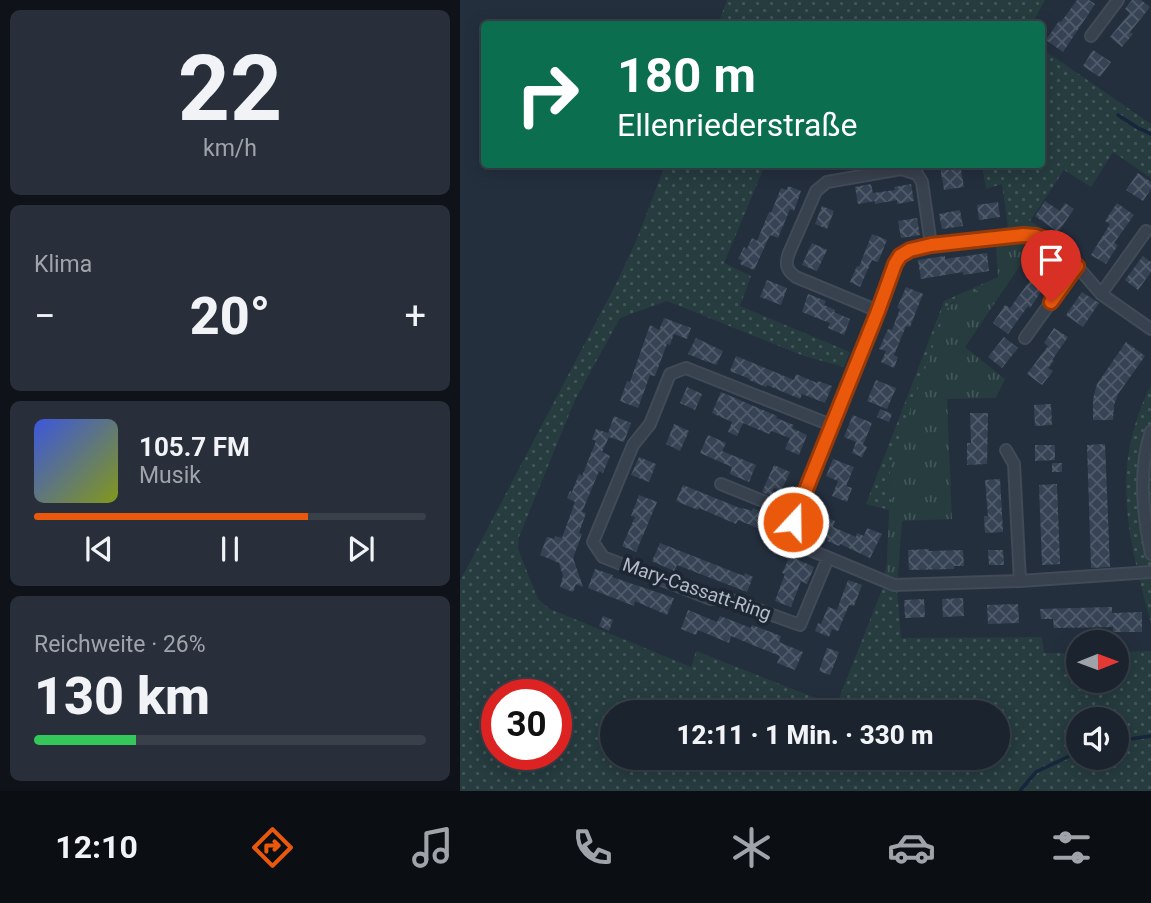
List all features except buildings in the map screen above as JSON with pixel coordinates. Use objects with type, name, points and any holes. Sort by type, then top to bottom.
[{"type":"street","points":[[1091,36],[1118,0]]},
{"type":"street","points":[[878,311],[796,277],[787,268],[789,253],[816,191],[827,183],[901,169],[917,174],[922,182],[931,245]]},
{"type":"street","points":[[1101,294],[1146,231]]},
{"type":"street","points":[[1151,329],[1101,294],[1077,266],[1044,239],[1036,236],[931,245],[910,250],[900,256],[895,264],[793,522],[796,540],[802,547],[894,585],[1019,581],[1151,572]]},
{"type":"street","points":[[1025,338],[1077,266]]},
{"type":"street","name":"Mary-Cassatt-Ring","points":[[828,558],[800,625],[728,599],[711,598],[603,557],[593,542],[633,445],[650,424],[670,374],[686,368],[831,425]]},
{"type":"street","points":[[1151,431],[1144,457],[1147,480],[1144,507],[1151,554]]},
{"type":"street","points":[[1006,450],[1014,464],[1019,581]]},
{"type":"street","points":[[721,484],[795,514]]},
{"type":"green space","points":[[727,0],[1045,0],[1034,21],[719,21]]},
{"type":"green space","points":[[1045,51],[1151,124],[1151,178],[1113,152],[1091,187],[1064,170],[1030,221],[1008,227],[1002,184],[986,189],[982,168],[1045,168]]},
{"type":"green space","points":[[664,168],[764,168],[724,263],[751,276],[740,306],[850,352],[844,367],[804,356],[667,301],[620,318],[575,400],[519,537],[518,549],[538,599],[550,609],[691,667],[696,651],[821,700],[600,700],[600,770],[1010,770],[1010,700],[838,700],[883,587],[897,588],[901,638],[1042,637],[1044,653],[1066,653],[1066,693],[1129,693],[1129,652],[1151,651],[1151,791],[460,791],[460,581],[616,284],[637,239]]},
{"type":"green space","points":[[1030,221],[1044,230],[965,347],[1005,379],[996,398],[947,399],[952,519],[902,521],[897,588],[883,587],[892,499],[889,486],[891,464],[946,310],[957,300],[985,287],[998,277],[995,230]]},
{"type":"green space","points":[[998,277],[991,285],[951,303],[891,464],[889,486],[892,499],[889,510],[866,504],[944,301]]},
{"type":"green space","points":[[1151,385],[1151,623],[1130,532],[1126,475],[1138,416]]},
{"type":"waterway","points":[[1118,115],[1151,134]]},
{"type":"waterway","points":[[1129,739],[1151,736]]},
{"type":"waterway","points":[[1020,791],[1036,772],[1066,758]]},
{"type":"route","points":[[793,522],[900,256],[910,250],[931,245],[1023,235],[1036,236],[1044,239],[1077,266],[1051,302]]}]
